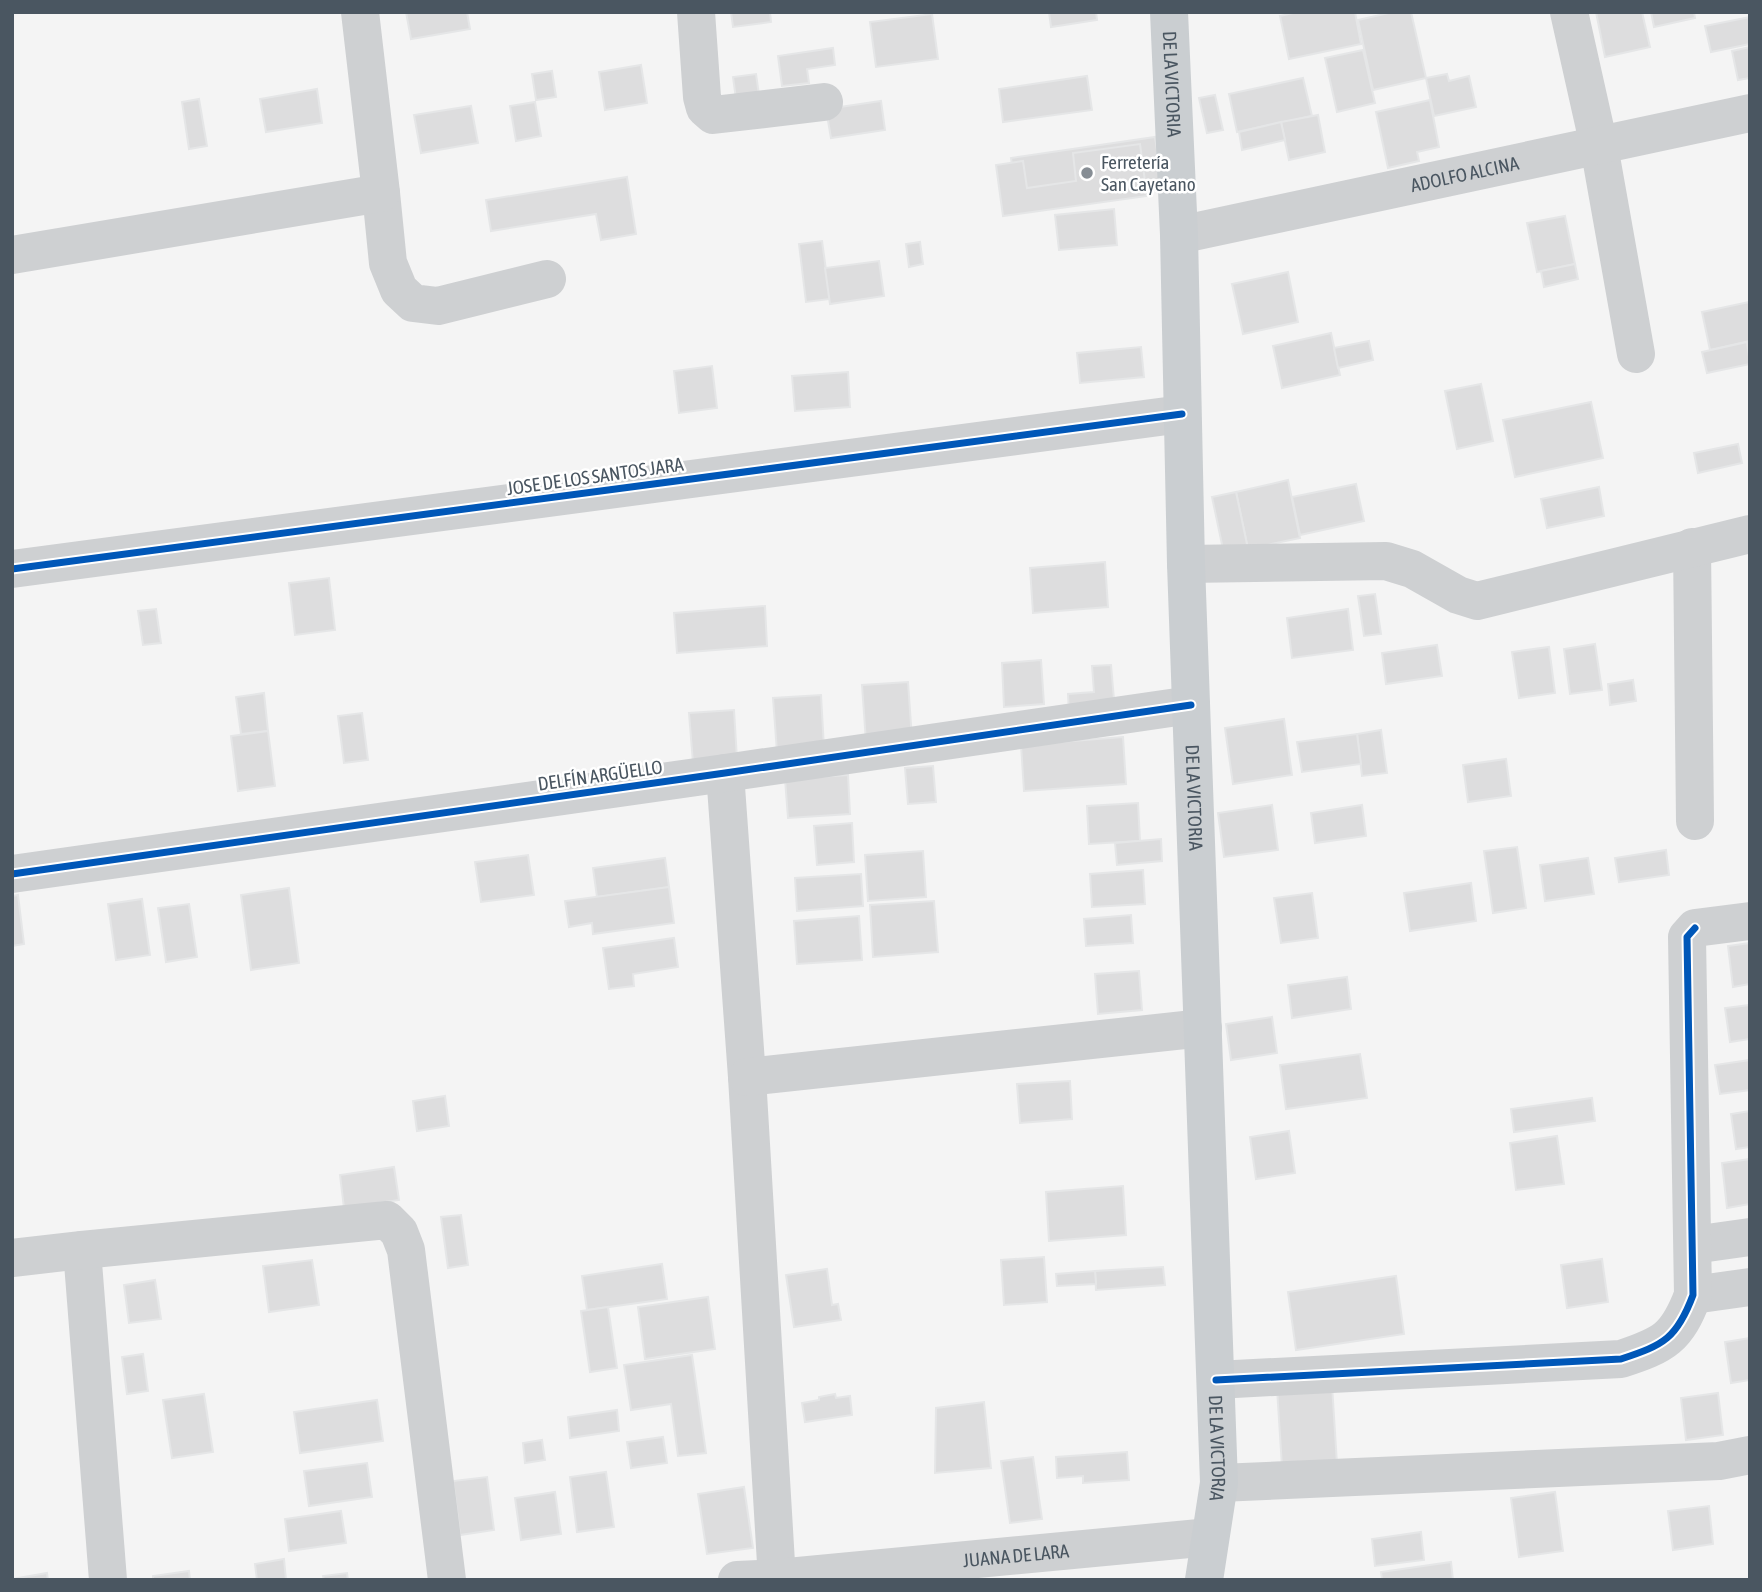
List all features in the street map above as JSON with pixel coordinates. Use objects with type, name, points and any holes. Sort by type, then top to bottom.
[{"type":"main road","name":"DE LA VICTORIA","points":[[1169,12],[1179,235],[1186,564],[1219,1483],[1204,1580]]},
{"type":"street","points":[[360,12],[388,263],[399,290],[413,303],[438,306],[547,279]]},
{"type":"street","points":[[696,12],[702,97],[705,108],[713,115],[824,102]]},
{"type":"street","points":[[1569,12],[1599,146],[1636,354]]},
{"type":"street","name":"ADOLFO ALCINA","points":[[1179,235],[1750,113]]},
{"type":"street","points":[[12,255],[381,192]]},
{"type":"street","name":"JOSE DE LOS SANTOS JARA","points":[[12,569],[1182,414]]},
{"type":"street","points":[[1186,564],[1386,561],[1412,569],[1458,595],[1477,601],[1750,534]]},
{"type":"street","points":[[1692,547],[1695,821]]},
{"type":"street","name":"DELFÍN ARGÜELLO","points":[[12,874],[725,774],[1191,705]]},
{"type":"street","points":[[725,774],[747,1077],[777,1579]]},
{"type":"street","points":[[1216,1380],[1621,1359],[1643,1352],[1668,1338],[1684,1319],[1693,1295],[1687,937],[1695,928],[1750,921]]},
{"type":"street","points":[[747,1077],[1203,1028]]},
{"type":"street","points":[[12,1258],[387,1220],[399,1232],[406,1250],[447,1580]]},
{"type":"street","points":[[1693,1245],[1750,1237]]},
{"type":"street","points":[[82,1250],[108,1580]]},
{"type":"street","points":[[1693,1295],[1750,1287]]},
{"type":"street","points":[[1219,1483],[1720,1461],[1750,1455]]},
{"type":"street","name":"JUANA DE LARA","points":[[737,1580],[777,1579],[1210,1537]]},
{"type":"building","points":[[406,12],[467,12],[470,29],[411,39]]},
{"type":"building","points":[[731,12],[770,12],[771,22],[733,27]]},
{"type":"building","points":[[1049,12],[1096,12],[1097,20],[1051,27]]},
{"type":"building","points":[[1297,12],[1355,12],[1361,44],[1289,59],[1280,16]]},
{"type":"building","points":[[1393,12],[1411,12],[1426,78],[1373,90],[1358,20]]},
{"type":"building","points":[[1596,12],[1642,12],[1650,47],[1605,57]]},
{"type":"building","points":[[1651,12],[1694,12],[1695,18],[1654,27]]},
{"type":"building","points":[[932,14],[938,59],[876,67],[870,22]]},
{"type":"building","points":[[1750,17],[1750,44],[1711,52],[1705,26]]},
{"type":"building","points":[[1750,47],[1750,78],[1738,80],[1732,51]]},
{"type":"building","points":[[833,48],[835,65],[807,69],[809,83],[782,86],[778,56]]},
{"type":"building","points":[[1363,50],[1375,103],[1337,112],[1325,58]]},
{"type":"building","points":[[641,65],[647,103],[605,110],[599,72]]},
{"type":"building","points":[[552,71],[556,97],[536,100],[532,74]]},
{"type":"building","points":[[756,74],[759,95],[736,99],[733,77]]},
{"type":"building","points":[[1447,74],[1449,81],[1469,76],[1476,107],[1434,116],[1426,78]]},
{"type":"building","points":[[1087,76],[1092,110],[1003,122],[999,89]]},
{"type":"building","points":[[1303,78],[1312,116],[1237,132],[1229,94]]},
{"type":"building","points":[[317,89],[322,123],[266,132],[260,99]]},
{"type":"building","points":[[1215,95],[1223,130],[1207,133],[1199,98]]},
{"type":"building","points":[[199,99],[207,146],[189,149],[182,102]]},
{"type":"building","points":[[1430,100],[1439,147],[1417,152],[1419,161],[1388,168],[1376,112]]},
{"type":"building","points":[[881,101],[885,130],[831,138],[826,109]]},
{"type":"building","points":[[535,102],[541,136],[516,141],[510,106]]},
{"type":"building","points":[[471,106],[478,143],[421,153],[414,115]]},
{"type":"building","points":[[1318,115],[1325,152],[1289,160],[1281,122]]},
{"type":"building","points":[[1281,122],[1285,140],[1242,150],[1239,132]]},
{"type":"building","name":"Ferretería San Cayetano","points":[[1155,137],[1163,188],[1018,209],[1011,158]]},
{"type":"building","name":"Ferretería San Cayetano","points":[[1140,144],[1147,196],[1003,216],[996,165],[1023,161],[1027,188],[1076,181],[1073,153]]},
{"type":"building","points":[[627,177],[636,234],[601,240],[596,214],[491,231],[486,200]]},
{"type":"building","points":[[1114,209],[1117,245],[1059,250],[1055,215]]},
{"type":"building","points":[[1565,216],[1575,264],[1537,272],[1527,223]]},
{"type":"building","points":[[822,241],[830,299],[806,302],[799,244]]},
{"type":"building","points":[[920,242],[923,264],[909,267],[906,244]]},
{"type":"building","points":[[879,261],[884,296],[830,304],[825,268]]},
{"type":"building","points":[[1575,264],[1578,279],[1544,287],[1541,271]]},
{"type":"building","points":[[1288,272],[1298,322],[1243,334],[1232,284]]},
{"type":"building","points":[[1749,302],[1750,341],[1710,350],[1702,312]]},
{"type":"building","points":[[1331,333],[1340,375],[1282,388],[1273,346]]},
{"type":"building","points":[[1369,341],[1373,360],[1338,368],[1334,348]]},
{"type":"building","points":[[1747,342],[1750,364],[1707,373],[1702,352]]},
{"type":"building","points":[[1141,347],[1144,377],[1080,383],[1077,353]]},
{"type":"building","points":[[712,366],[717,408],[679,413],[674,371]]},
{"type":"building","points":[[848,372],[850,407],[795,411],[792,376]]},
{"type":"building","points":[[1481,384],[1493,441],[1457,449],[1445,391]]},
{"type":"building","points":[[1591,402],[1603,458],[1515,477],[1503,420]]},
{"type":"building","points":[[1738,444],[1742,463],[1698,473],[1694,453]]},
{"type":"building","points":[[1288,480],[1300,538],[1248,549],[1236,492]]},
{"type":"building","points":[[1356,484],[1364,521],[1300,535],[1292,497]]},
{"type":"building","points":[[1599,487],[1604,516],[1547,528],[1541,499]]},
{"type":"building","points":[[1236,492],[1248,549],[1224,554],[1212,497]]},
{"type":"building","points":[[1105,562],[1108,607],[1033,613],[1030,568]]},
{"type":"building","points":[[329,578],[335,630],[295,635],[289,583]]},
{"type":"building","points":[[1375,594],[1381,634],[1364,636],[1358,596]]},
{"type":"building","points":[[765,606],[767,646],[677,653],[674,613]]},
{"type":"building","points":[[156,609],[161,643],[143,645],[138,611]]},
{"type":"building","points":[[1348,609],[1353,650],[1292,658],[1287,618]]},
{"type":"building","points":[[1595,644],[1602,690],[1570,694],[1564,649]]},
{"type":"building","points":[[1437,645],[1442,676],[1386,684],[1382,653]]},
{"type":"building","points":[[1549,647],[1555,693],[1519,698],[1512,652]]},
{"type":"building","points":[[1041,660],[1044,704],[1004,707],[1002,663]]},
{"type":"building","points":[[1111,665],[1115,711],[1069,714],[1068,694],[1094,692],[1092,666]]},
{"type":"building","points":[[1633,680],[1636,701],[1610,705],[1608,684]]},
{"type":"building","points":[[908,682],[912,739],[866,742],[862,685]]},
{"type":"building","points":[[264,693],[268,731],[241,734],[236,697]]},
{"type":"building","points":[[821,695],[824,748],[777,752],[773,698]]},
{"type":"building","points":[[734,710],[737,759],[693,763],[689,713]]},
{"type":"building","points":[[362,713],[368,760],[344,763],[338,716]]},
{"type":"building","points":[[1284,719],[1292,775],[1233,784],[1225,728]]},
{"type":"building","points":[[1381,730],[1387,773],[1362,776],[1357,734]]},
{"type":"building","points":[[268,731],[275,786],[238,791],[231,736]]},
{"type":"building","points":[[1357,734],[1361,764],[1302,772],[1297,742]]},
{"type":"building","points":[[1123,737],[1126,784],[1024,791],[1021,745]]},
{"type":"building","points":[[1506,759],[1511,796],[1468,802],[1463,765]]},
{"type":"building","points":[[933,766],[936,802],[908,804],[905,768]]},
{"type":"building","points":[[848,775],[850,814],[788,818],[785,779]]},
{"type":"building","points":[[1138,803],[1140,841],[1089,844],[1087,806]]},
{"type":"building","points":[[1272,805],[1278,850],[1224,857],[1218,813]]},
{"type":"building","points":[[1362,805],[1366,836],[1315,843],[1311,813]]},
{"type":"building","points":[[852,823],[854,862],[817,865],[814,826]]},
{"type":"building","points":[[1161,839],[1162,861],[1117,865],[1115,843]]},
{"type":"building","points":[[1517,847],[1526,908],[1493,913],[1484,851]]},
{"type":"building","points":[[1666,850],[1669,875],[1619,882],[1615,858]]},
{"type":"building","points":[[923,851],[926,897],[868,901],[865,855]]},
{"type":"building","points":[[528,855],[534,895],[481,902],[475,862]]},
{"type":"building","points":[[665,858],[669,887],[597,897],[593,868]]},
{"type":"building","points":[[1588,858],[1594,894],[1545,901],[1540,865]]},
{"type":"building","points":[[1143,870],[1145,904],[1092,907],[1090,874]]},
{"type":"building","points":[[861,874],[863,906],[797,911],[795,878]]},
{"type":"building","points":[[1471,883],[1476,921],[1410,931],[1404,893]]},
{"type":"building","points":[[669,887],[674,923],[593,934],[592,923],[569,927],[565,901]]},
{"type":"building","points":[[289,888],[299,963],[251,970],[241,895]]},
{"type":"building","points":[[1312,893],[1318,938],[1281,943],[1274,898]]},
{"type":"building","points":[[18,895],[24,944],[12,946],[12,896]]},
{"type":"building","points":[[142,899],[150,955],[116,960],[108,904]]},
{"type":"building","points":[[934,901],[938,952],[873,957],[870,905]]},
{"type":"building","points":[[189,904],[197,957],[166,962],[158,908]]},
{"type":"building","points":[[1131,915],[1133,943],[1086,946],[1084,919]]},
{"type":"building","points":[[859,916],[862,960],[797,964],[794,921]]},
{"type":"building","points":[[674,938],[678,967],[633,974],[634,986],[609,989],[603,948]]},
{"type":"building","points":[[1750,943],[1750,984],[1733,987],[1728,946]]},
{"type":"building","points":[[1139,971],[1142,1010],[1098,1014],[1095,974]]},
{"type":"building","points":[[1347,977],[1351,1009],[1292,1018],[1288,985]]},
{"type":"building","points":[[1750,1005],[1750,1039],[1730,1042],[1725,1008]]},
{"type":"building","points":[[1272,1017],[1277,1053],[1231,1060],[1226,1024]]},
{"type":"building","points":[[1360,1054],[1367,1098],[1286,1109],[1280,1065]]},
{"type":"building","points":[[1750,1060],[1750,1090],[1720,1094],[1715,1065]]},
{"type":"building","points":[[1070,1081],[1072,1119],[1020,1123],[1017,1084]]},
{"type":"building","points":[[445,1096],[449,1126],[417,1131],[413,1101]]},
{"type":"building","points":[[1592,1098],[1595,1121],[1514,1132],[1511,1109]]},
{"type":"building","points":[[1750,1111],[1750,1147],[1736,1149],[1731,1114]]},
{"type":"building","points":[[1289,1131],[1295,1173],[1256,1179],[1250,1137]]},
{"type":"building","points":[[1557,1136],[1564,1184],[1516,1190],[1510,1143]]},
{"type":"building","points":[[1750,1159],[1750,1204],[1727,1208],[1722,1163]]},
{"type":"building","points":[[394,1167],[399,1200],[344,1208],[340,1175]]},
{"type":"building","points":[[1123,1186],[1126,1235],[1049,1241],[1046,1192]]},
{"type":"building","points":[[461,1215],[468,1265],[448,1268],[441,1217]]},
{"type":"building","points":[[1044,1257],[1047,1302],[1004,1305],[1001,1260]]},
{"type":"building","points":[[1602,1259],[1608,1302],[1567,1308],[1561,1265]]},
{"type":"building","points":[[312,1260],[319,1305],[269,1312],[263,1266]]},
{"type":"building","points":[[662,1264],[667,1299],[587,1310],[582,1276]]},
{"type":"building","points":[[1163,1267],[1165,1285],[1096,1290],[1095,1271]]},
{"type":"building","points":[[827,1269],[832,1305],[838,1304],[841,1320],[794,1327],[786,1275]]},
{"type":"building","points":[[1095,1271],[1096,1284],[1057,1286],[1056,1274]]},
{"type":"building","points":[[1396,1276],[1404,1334],[1296,1350],[1288,1292]]},
{"type":"building","points":[[155,1280],[161,1319],[129,1323],[124,1285]]},
{"type":"building","points":[[708,1297],[715,1349],[645,1359],[638,1307]]},
{"type":"building","points":[[608,1307],[617,1368],[590,1372],[581,1311]]},
{"type":"building","points":[[1750,1338],[1750,1380],[1731,1383],[1725,1342]]},
{"type":"building","points":[[143,1354],[148,1391],[127,1394],[122,1357]]},
{"type":"building","points":[[692,1355],[706,1453],[678,1456],[671,1404],[631,1410],[624,1365]]},
{"type":"building","points":[[1332,1385],[1337,1464],[1282,1467],[1277,1388]]},
{"type":"building","points":[[1718,1393],[1723,1435],[1686,1440],[1681,1398]]},
{"type":"building","points":[[204,1394],[213,1452],[172,1458],[163,1400]]},
{"type":"building","points":[[835,1394],[836,1398],[850,1396],[852,1415],[805,1422],[802,1403]]},
{"type":"building","points":[[377,1400],[383,1441],[300,1453],[294,1412]]},
{"type":"building","points":[[984,1402],[991,1468],[935,1473],[936,1408]]},
{"type":"building","points":[[617,1410],[619,1431],[570,1438],[568,1417]]},
{"type":"building","points":[[663,1437],[667,1463],[631,1468],[627,1442]]},
{"type":"building","points":[[542,1440],[545,1460],[525,1463],[523,1443]]},
{"type":"building","points":[[1127,1452],[1129,1480],[1083,1483],[1083,1476],[1057,1478],[1056,1457]]},
{"type":"building","points":[[1033,1457],[1042,1519],[1010,1523],[1001,1461]]},
{"type":"building","points":[[367,1463],[372,1497],[309,1506],[304,1471]]},
{"type":"building","points":[[606,1472],[614,1527],[577,1532],[570,1477]]},
{"type":"building","points":[[487,1477],[494,1530],[460,1535],[453,1481]]},
{"type":"building","points":[[744,1487],[753,1548],[707,1554],[698,1494]]},
{"type":"building","points":[[555,1492],[561,1534],[521,1540],[515,1498]]},
{"type":"building","points":[[1555,1492],[1563,1551],[1519,1557],[1511,1498]]},
{"type":"building","points":[[1709,1506],[1713,1544],[1673,1550],[1668,1511]]},
{"type":"building","points":[[341,1511],[346,1543],[289,1551],[285,1519]]},
{"type":"building","points":[[1421,1532],[1424,1560],[1375,1566],[1372,1539]]},
{"type":"building","points":[[284,1559],[286,1580],[257,1580],[255,1564]]},
{"type":"building","points":[[1451,1562],[1453,1580],[1382,1580],[1381,1572]]},
{"type":"building","points":[[189,1571],[190,1580],[153,1580],[153,1576]]},
{"type":"building","points":[[47,1573],[48,1580],[12,1580],[12,1579]]},
{"type":"building","points":[[347,1573],[348,1580],[324,1580],[323,1576]]},
{"type":"cycle path","points":[[12,569],[1182,414]]},
{"type":"cycle path","points":[[12,874],[1191,705]]},
{"type":"cycle path","points":[[1216,1380],[1621,1359],[1648,1349],[1667,1338],[1681,1321],[1693,1295],[1687,937],[1695,928]]},
{"type":"place","name":"Ferretería San Cayetano","points":[[1087,173]]}]
